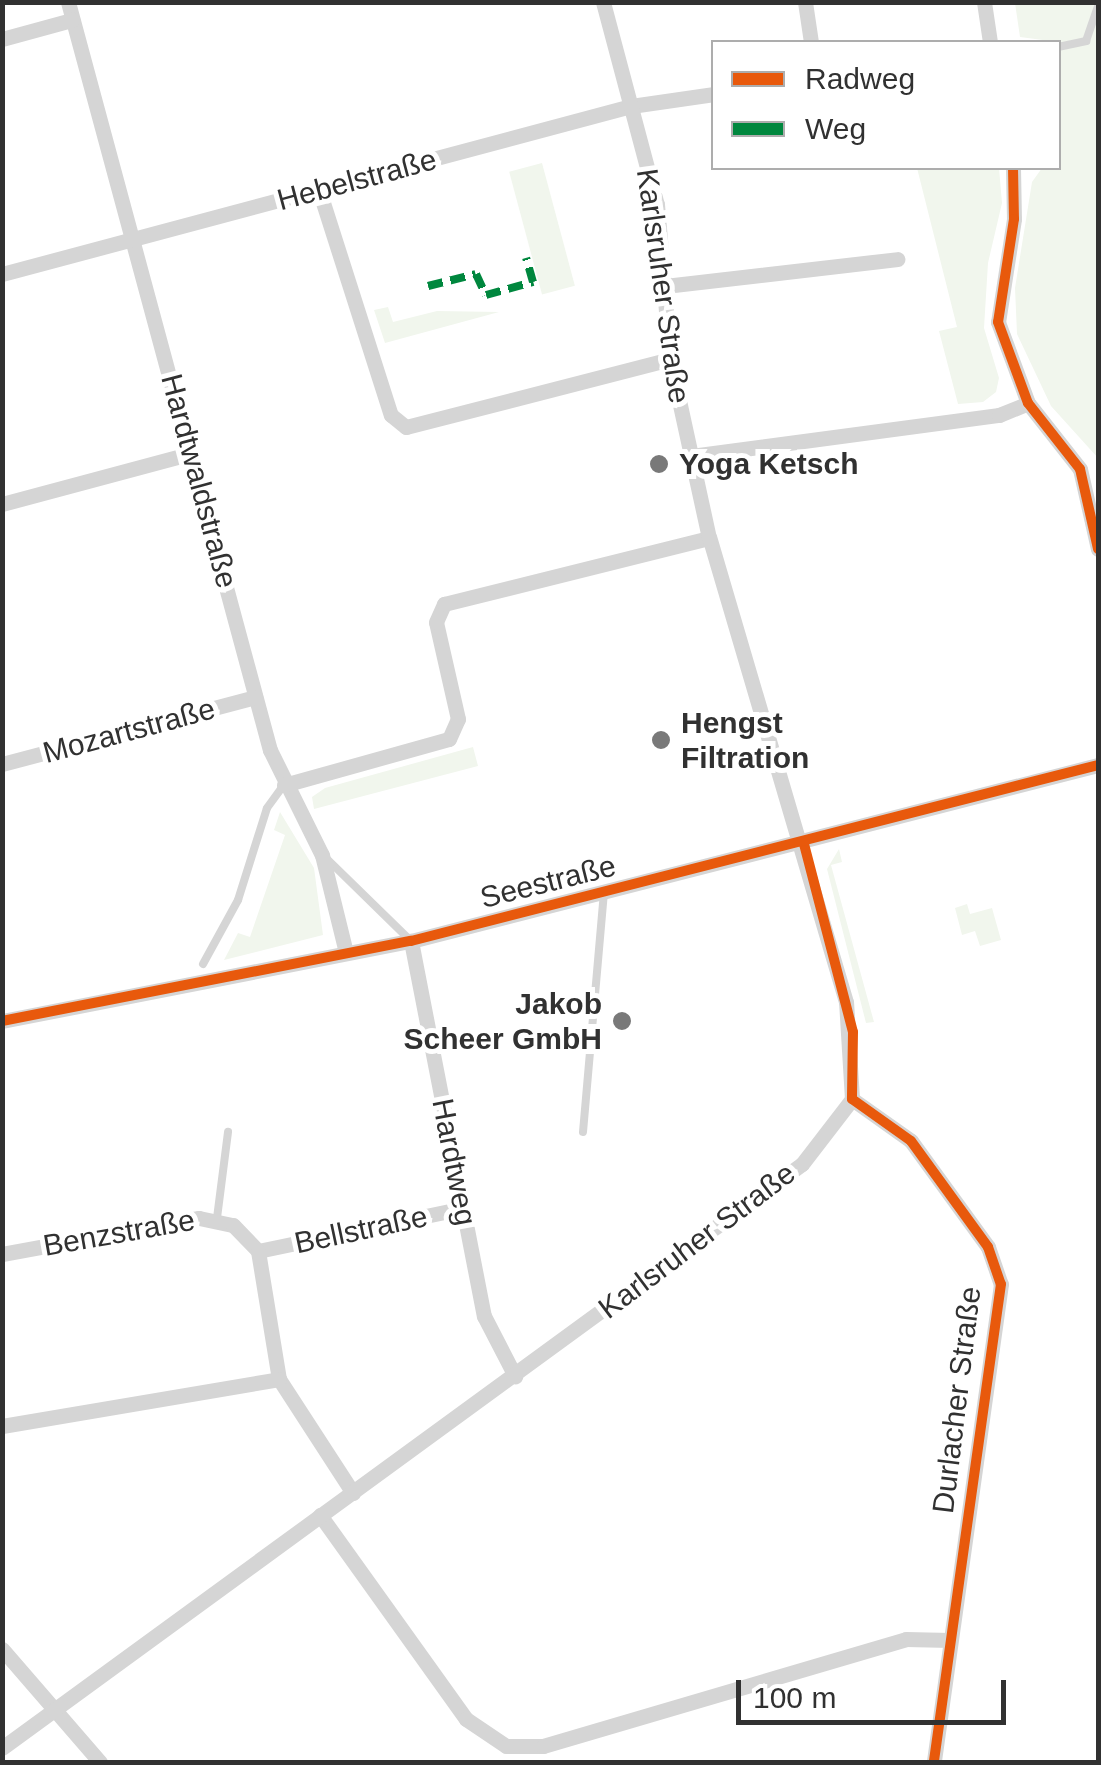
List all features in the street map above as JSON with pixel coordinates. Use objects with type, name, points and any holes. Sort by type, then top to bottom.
[{"type":"street","name":"Hardtwaldstraße","points":[[68,2],[255,697],[284,786],[322,855],[346,954]]},
{"type":"street","name":"Karlsruher Straße","points":[[2,1748],[802,1164],[852,1100],[852,1032],[804,844],[709,538],[670,360],[657,205],[604,2]]},
{"type":"street","points":[[805,2],[810,40]]},
{"type":"street","points":[[984,2],[990,40]]},
{"type":"street","points":[[2,39],[72,20]]},
{"type":"street","name":"Hebelstraße","points":[[2,274],[631,106],[711,94]]},
{"type":"street","points":[[1012,170],[1014,218],[998,322],[1028,403],[1080,469],[1098,549]]},
{"type":"street","points":[[319,190],[391,415],[406,427],[670,360]]},
{"type":"street","points":[[664,286],[898,259]]},
{"type":"street","points":[[691,456],[999,416],[1028,403]]},
{"type":"street","points":[[2,504],[192,453]]},
{"type":"street","points":[[284,786],[449,739],[458,719],[436,622],[444,604],[709,538]]},
{"type":"street","name":"Mozartstraße","points":[[2,764],[255,697]]},
{"type":"street","name":"Seestraße","points":[[2,1021],[410,940],[804,844],[1098,765]]},
{"type":"street","name":"Hardtweg","points":[[410,940],[484,1316],[515,1376]]},
{"type":"street","name":"Durlacher Straße","points":[[852,1100],[911,1141],[988,1247],[1001,1284],[934,1762]]},
{"type":"street","name":"Bellstraße","points":[[258,1251],[463,1208]]},
{"type":"street","name":"Benzstraße","points":[[2,1254],[217,1218],[234,1225],[258,1251]]},
{"type":"street","points":[[258,1251],[279,1379],[353,1492]]},
{"type":"street","points":[[2,1426],[279,1379]]},
{"type":"street","points":[[320,1515],[466,1718],[506,1746],[542,1746],[906,1639],[950,1640]]},
{"type":"street","points":[[2,1649],[100,1762]]},
{"type":"lane","points":[[1061,46],[1086,41],[1098,6]]},
{"type":"lane","points":[[203,964],[238,900],[266,808],[284,786]]},
{"type":"lane","points":[[322,855],[410,940]]},
{"type":"lane","name":"Seestraße","points":[[584,1132],[604,894]]},
{"type":"lane","points":[[217,1218],[228,1132]]},
{"type":"shaded area","points":[[1015,3],[1098,3],[1098,458],[1051,406],[1017,334],[1015,288],[1032,182],[1041,170],[1061,170],[1061,40],[1020,37]]},
{"type":"shaded area","points":[[542,163],[575,286],[542,294],[509,172]]},
{"type":"shaded area","points":[[918,170],[999,170],[1002,203],[988,263],[984,328],[999,378],[996,392],[983,402],[958,404],[939,331],[957,327]]},
{"type":"shaded area","points":[[388,307],[393,322],[437,311],[499,312],[385,343],[374,310]]},
{"type":"shaded area","points":[[473,747],[478,766],[314,809],[312,797],[325,788]]},
{"type":"shaded area","points":[[280,812],[314,868],[323,935],[224,960],[238,933],[250,937],[285,835],[274,830]]},
{"type":"shaded area","points":[[839,849],[842,862],[831,865],[874,1022],[866,1023],[827,869]]},
{"type":"shaded area","points":[[967,904],[970,914],[992,908],[1001,940],[980,946],[975,931],[962,935],[955,908]]},
{"type":"marked path","points":[[428,286],[476,274],[486,295],[533,282],[526,258]]},
{"type":"cycle path","points":[[1013,170],[1014,219],[998,322],[1028,403],[1080,469],[1098,549]]},
{"type":"cycle path","points":[[2,1021],[411,941],[1098,765]]},
{"type":"cycle path","points":[[804,844],[853,1032],[852,1099],[911,1141],[988,1247],[1001,1284],[934,1762]]},
{"type":"place","name":"Yoga Ketsch","points":[[659,464]]},
{"type":"place","name":"Hengst Filtration","points":[[661,740]]},
{"type":"place","name":"Jakob Scheer GmbH","points":[[622,1021]]}]
